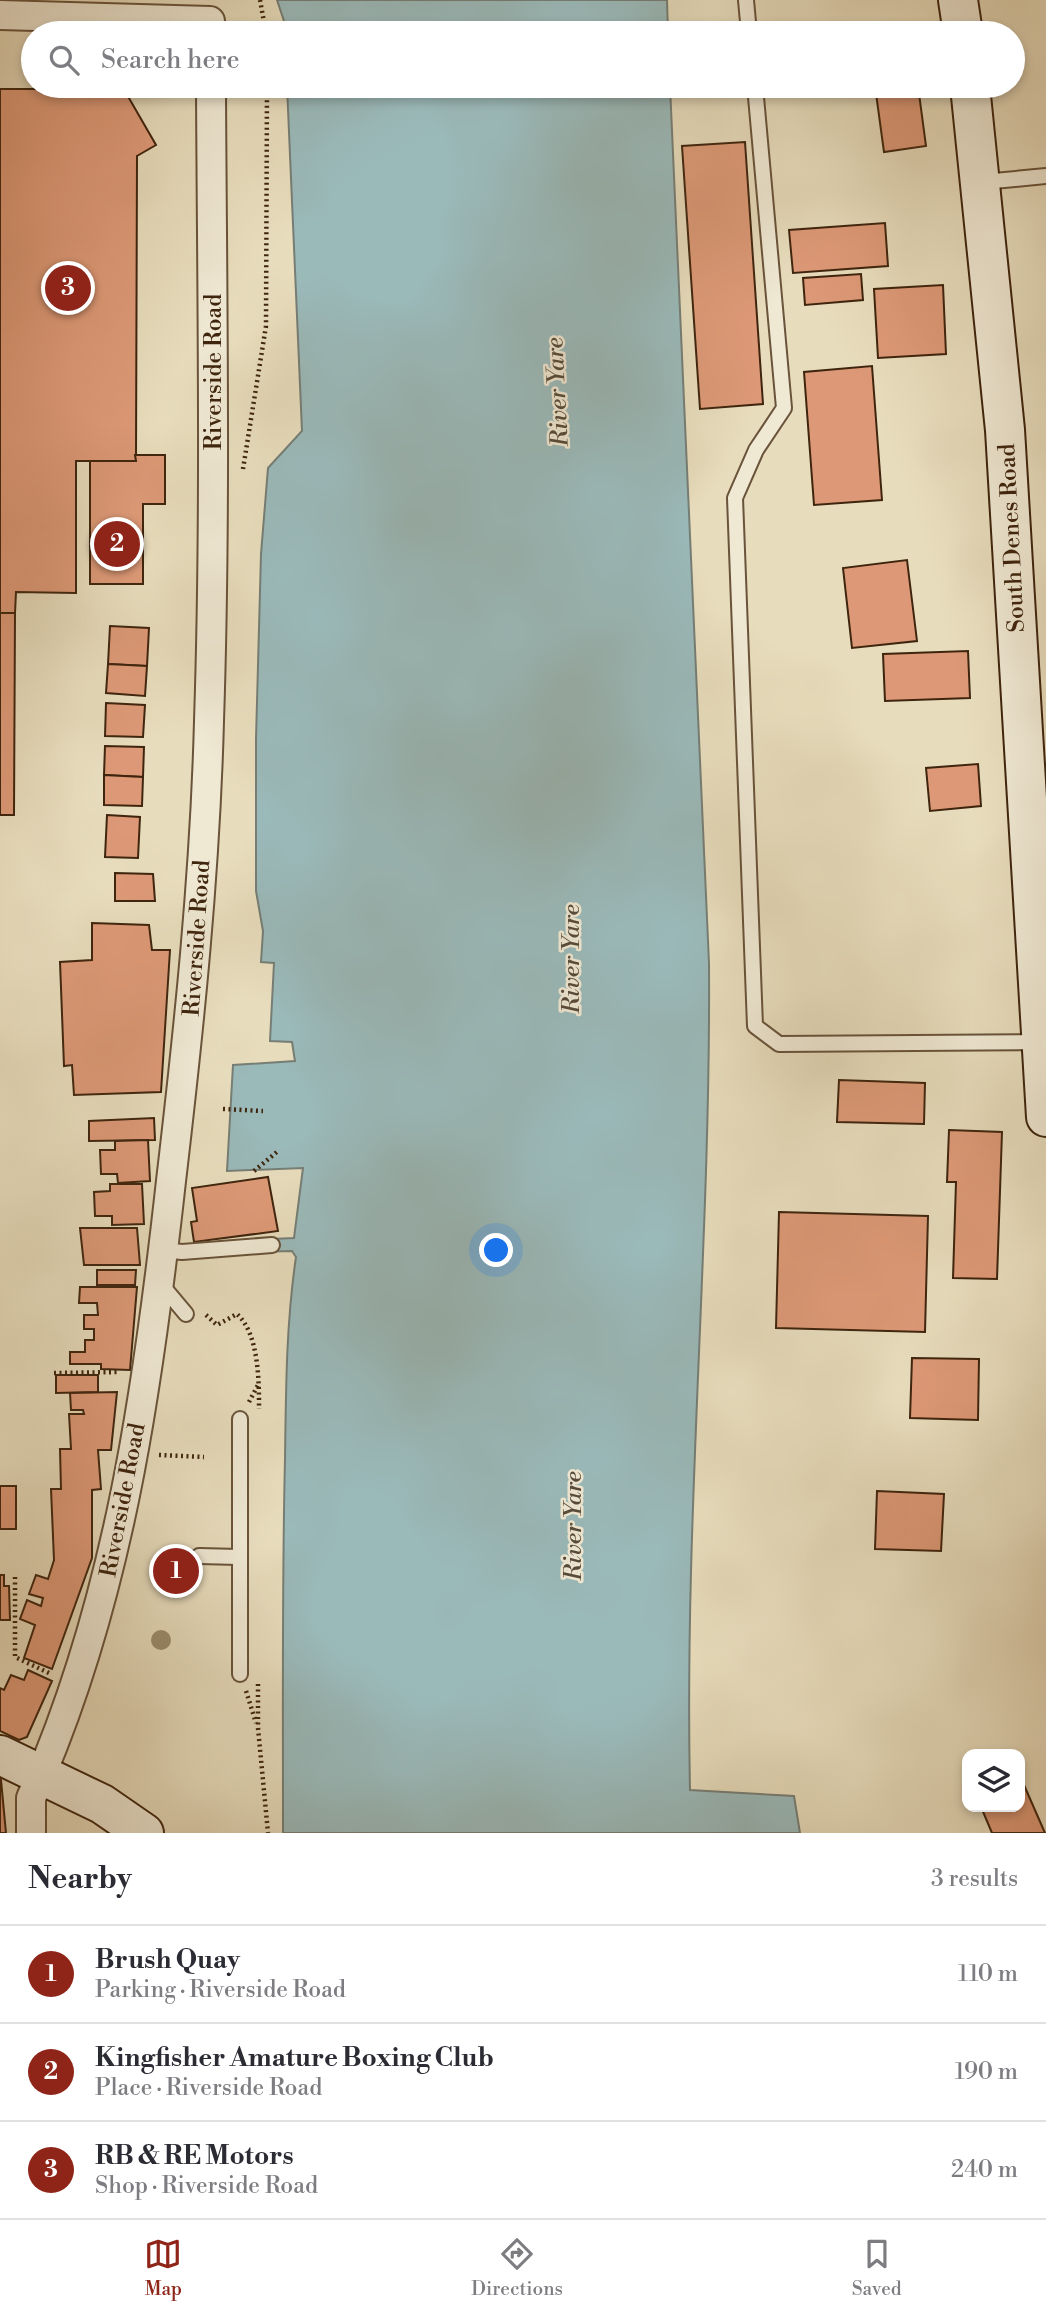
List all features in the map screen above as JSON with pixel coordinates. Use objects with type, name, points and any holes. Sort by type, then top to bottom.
[{"type":"street","points":[[958,0],[961,21]]},
{"type":"street","points":[[0,15],[210,18]]},
{"type":"street","name":"Riverside Road","points":[[31,1833],[32,1798],[103,1599],[133,1453],[160,1283],[195,969],[209,725],[214,514],[211,98]]},
{"type":"street","name":"South Denes Road","points":[[971,98],[1005,429],[1046,1117]]},
{"type":"street","points":[[0,1755],[102,1804],[144,1833]]},
{"type":"lane","points":[[746,0],[748,21]]},
{"type":"lane","points":[[756,98],[784,408],[756,450],[735,498],[755,1026],[779,1044],[1041,1042]]},
{"type":"lane","points":[[981,182],[1046,176]]},
{"type":"lane","points":[[163,1250],[182,1252],[272,1244]]},
{"type":"lane","points":[[160,1283],[186,1314]]},
{"type":"lane","points":[[240,1419],[240,1674]]},
{"type":"lane","points":[[199,1556],[239,1558]]},
{"type":"path","points":[[260,0],[264,21]]},
{"type":"path","points":[[242,478],[266,326],[267,98]]},
{"type":"path","points":[[223,1109],[263,1111]]},
{"type":"path","points":[[254,1171],[278,1151]]},
{"type":"path","points":[[217,1325],[231,1316]]},
{"type":"path","points":[[54,1373],[146,1372]]},
{"type":"path","points":[[133,1453],[204,1457]]},
{"type":"path","points":[[15,1577],[15,1657],[74,1684]]},
{"type":"path","points":[[240,1674],[258,1728]]},
{"type":"water","points":[[277,0],[667,0],[668,21],[284,21]]},
{"type":"water","name":"River Yare","points":[[288,98],[671,98],[709,963],[706,1170],[691,1583],[690,1790],[794,1796],[800,1833],[283,1833],[286,1383],[296,1257],[292,1251],[250,1252],[245,1240],[294,1238],[303,1168],[227,1171],[233,1065],[295,1061],[292,1042],[270,1041],[274,963],[261,962],[263,931],[256,891],[256,739],[261,554],[268,468],[302,431]]},
{"type":"building","points":[[0,89],[21,89],[21,98],[129,98],[156,145],[137,156],[136,461],[76,461],[76,593],[16,592],[15,613],[0,613]]},
{"type":"building","points":[[877,98],[920,98],[926,146],[884,152]]},
{"type":"building","points":[[745,142],[763,404],[700,409],[682,146]]},
{"type":"building","points":[[885,223],[888,266],[793,273],[789,230]]},
{"type":"building","points":[[861,274],[863,300],[805,305],[803,278]]},
{"type":"building","points":[[943,285],[946,354],[878,358],[874,289]]},
{"type":"building","points":[[872,366],[882,500],[814,505],[804,372]]},
{"type":"building","points":[[135,455],[165,455],[165,504],[143,504],[143,584],[90,584],[90,461],[136,461]]},
{"type":"building","points":[[907,560],[917,641],[852,648],[843,568]]},
{"type":"building","points":[[0,613],[15,613],[14,815],[0,815]]},
{"type":"building","points":[[110,626],[149,628],[147,666],[108,664]]},
{"type":"building","points":[[968,651],[970,698],[885,701],[883,654]]},
{"type":"building","points":[[108,664],[147,666],[145,696],[106,693]]},
{"type":"building","points":[[106,703],[145,705],[143,737],[105,736]]},
{"type":"building","points":[[105,746],[144,747],[143,777],[104,775]]},
{"type":"building","points":[[978,764],[981,806],[930,811],[926,768]]},
{"type":"building","points":[[104,775],[143,777],[142,806],[104,805]]},
{"type":"building","points":[[107,815],[140,817],[138,858],[105,857]]},
{"type":"building","points":[[115,873],[153,874],[155,901],[115,901]]},
{"type":"building","points":[[92,923],[149,925],[152,950],[170,950],[161,1092],[74,1095],[72,1065],[64,1066],[60,962],[92,960]]},
{"type":"building","points":[[839,1080],[925,1083],[924,1124],[837,1122]]},
{"type":"building","points":[[154,1118],[155,1140],[89,1141],[89,1121]]},
{"type":"building","points":[[949,1130],[1002,1132],[997,1279],[953,1278],[956,1182],[947,1182]]},
{"type":"building","points":[[148,1140],[150,1181],[118,1183],[117,1174],[101,1174],[100,1150],[115,1150],[115,1141]]},
{"type":"building","points":[[268,1177],[278,1231],[194,1242],[191,1222],[197,1221],[192,1188]]},
{"type":"building","points":[[110,1184],[142,1184],[144,1224],[112,1225],[112,1216],[95,1216],[94,1192],[110,1191]]},
{"type":"building","points":[[779,1212],[928,1216],[925,1332],[776,1328]]},
{"type":"building","points":[[80,1228],[137,1228],[140,1265],[84,1265]]},
{"type":"building","points":[[97,1270],[136,1270],[135,1285],[97,1285]]},
{"type":"building","points":[[80,1287],[137,1287],[130,1370],[101,1369],[101,1364],[70,1364],[70,1352],[85,1352],[85,1340],[94,1340],[94,1329],[84,1329],[84,1315],[98,1315],[97,1303],[79,1303]]},
{"type":"building","points":[[912,1358],[979,1359],[978,1420],[910,1418]]},
{"type":"building","points":[[56,1375],[98,1375],[98,1392],[56,1393]]},
{"type":"building","points":[[117,1392],[111,1450],[98,1450],[101,1489],[92,1490],[92,1558],[52,1669],[24,1658],[35,1625],[20,1619],[27,1600],[41,1606],[43,1598],[29,1594],[36,1575],[48,1579],[54,1560],[51,1489],[61,1489],[60,1449],[71,1449],[69,1414],[84,1414],[83,1410],[71,1410],[70,1393]]},
{"type":"building","points":[[0,1486],[16,1486],[16,1529],[0,1529]]},
{"type":"building","points":[[877,1491],[944,1494],[941,1551],[875,1549]]},
{"type":"building","points":[[0,1575],[4,1575],[4,1586],[9,1586],[10,1620],[0,1620]]},
{"type":"building","points":[[28,1670],[52,1681],[27,1737],[19,1740],[0,1731],[0,1688],[4,1690],[11,1675],[24,1680]]},
{"type":"building","points":[[1,1780],[6,1833],[0,1833]]},
{"type":"building","points":[[1025,1787],[1045,1833],[992,1833],[983,1812],[1025,1812]]},
{"type":"place","name":"RB & RE Motors","points":[[68,288]]},
{"type":"place","name":"Kingfisher Amature Boxing Club","points":[[117,544]]},
{"type":"place","name":"Brush Quay","points":[[176,1571]]}]
